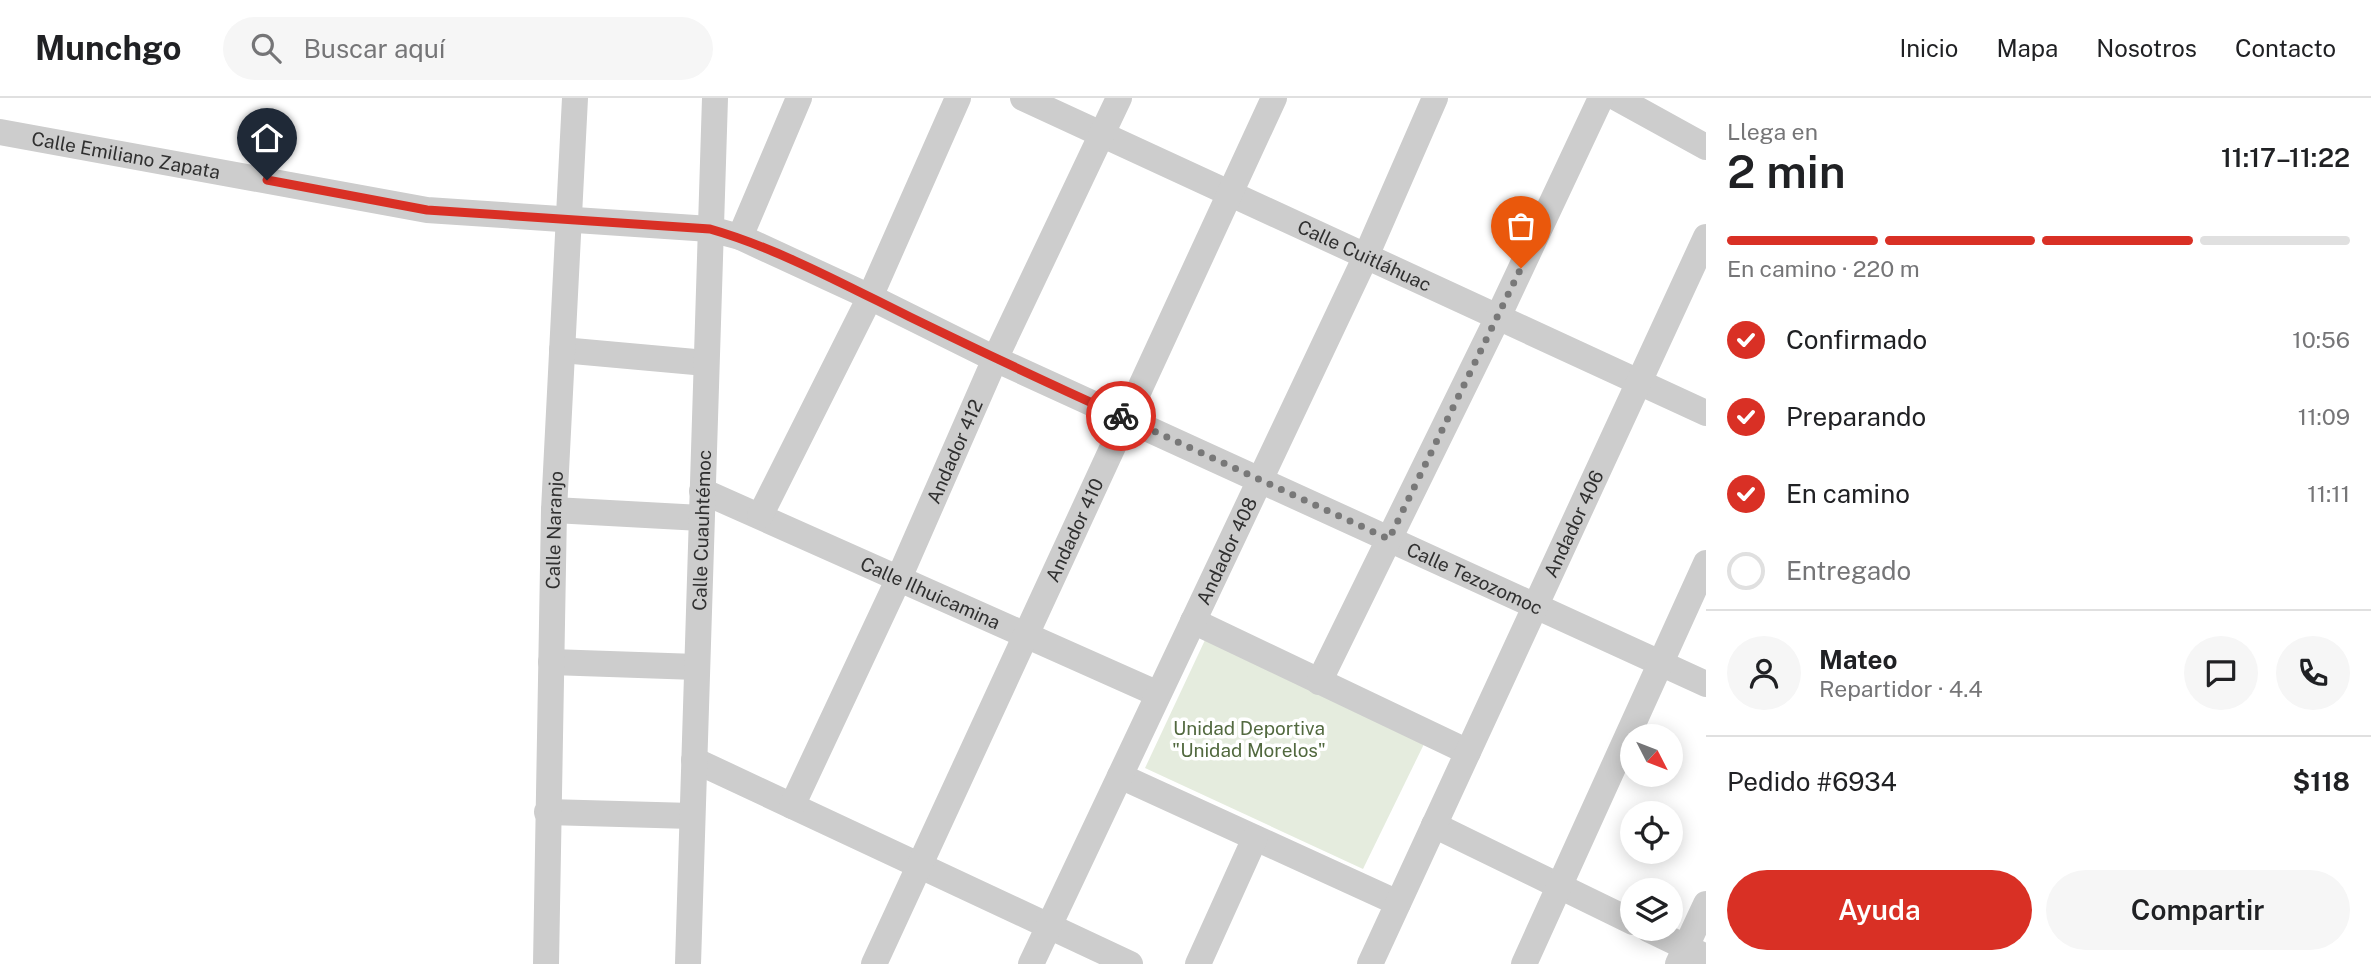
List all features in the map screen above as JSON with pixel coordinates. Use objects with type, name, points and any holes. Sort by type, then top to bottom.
[{"type":"street","name":"Calle Naranjo","points":[[546,964],[554,510],[575,98]]},
{"type":"street","name":"Calle Cuauhtémoc","points":[[688,964],[715,98]]},
{"type":"street","points":[[740,237],[799,98]]},
{"type":"street","points":[[760,516],[870,297],[958,98]]},
{"type":"street","name":"Calle Cuitláhuac","points":[[1023,98],[1706,413]]},
{"type":"street","name":"Andador 412","points":[[792,806],[899,578],[995,359],[1119,98]]},
{"type":"street","name":"Andador 410","points":[[874,964],[1274,98]]},
{"type":"street","name":"Andador 408","points":[[1031,964],[1366,256],[1435,98]]},
{"type":"street","points":[[1320,682],[1498,317],[1601,98]]},
{"type":"street","points":[[1617,98],[1706,147]]},
{"type":"street","name":"Calle Emiliano Zapata","points":[[0,132],[427,210],[710,229]]},
{"type":"street","name":"Calle Tezozomoc","points":[[710,229],[740,237],[995,359],[1706,684]]},
{"type":"street","name":"Andador 406","points":[[1370,964],[1706,237]]},
{"type":"street","points":[[562,350],[706,363]]},
{"type":"street","name":"Calle Ilhuicamina","points":[[702,491],[1158,694]]},
{"type":"street","points":[[554,510],[701,517]]},
{"type":"street","points":[[1524,964],[1706,564]]},
{"type":"street","points":[[1193,621],[1468,752]]},
{"type":"street","points":[[551,662],[697,667]]},
{"type":"street","points":[[694,760],[1130,964]]},
{"type":"street","points":[[1120,776],[1398,904]]},
{"type":"street","points":[[547,812],[692,816]]},
{"type":"street","points":[[1434,825],[1620,916]]},
{"type":"street","points":[[1198,964],[1255,838]]},
{"type":"street","points":[[1667,941],[1690,956],[1706,904]]},
{"type":"green space","name":"Unidad Deportiva \"Unidad Morelos\"","points":[[1205,640],[1424,744],[1363,869],[1145,768]]},
{"type":"way so far","points":[[1121,416],[1389,539],[1521,268]]},
{"type":"route","points":[[267,180],[427,210],[710,229],[740,237],[1121,416]]}]
